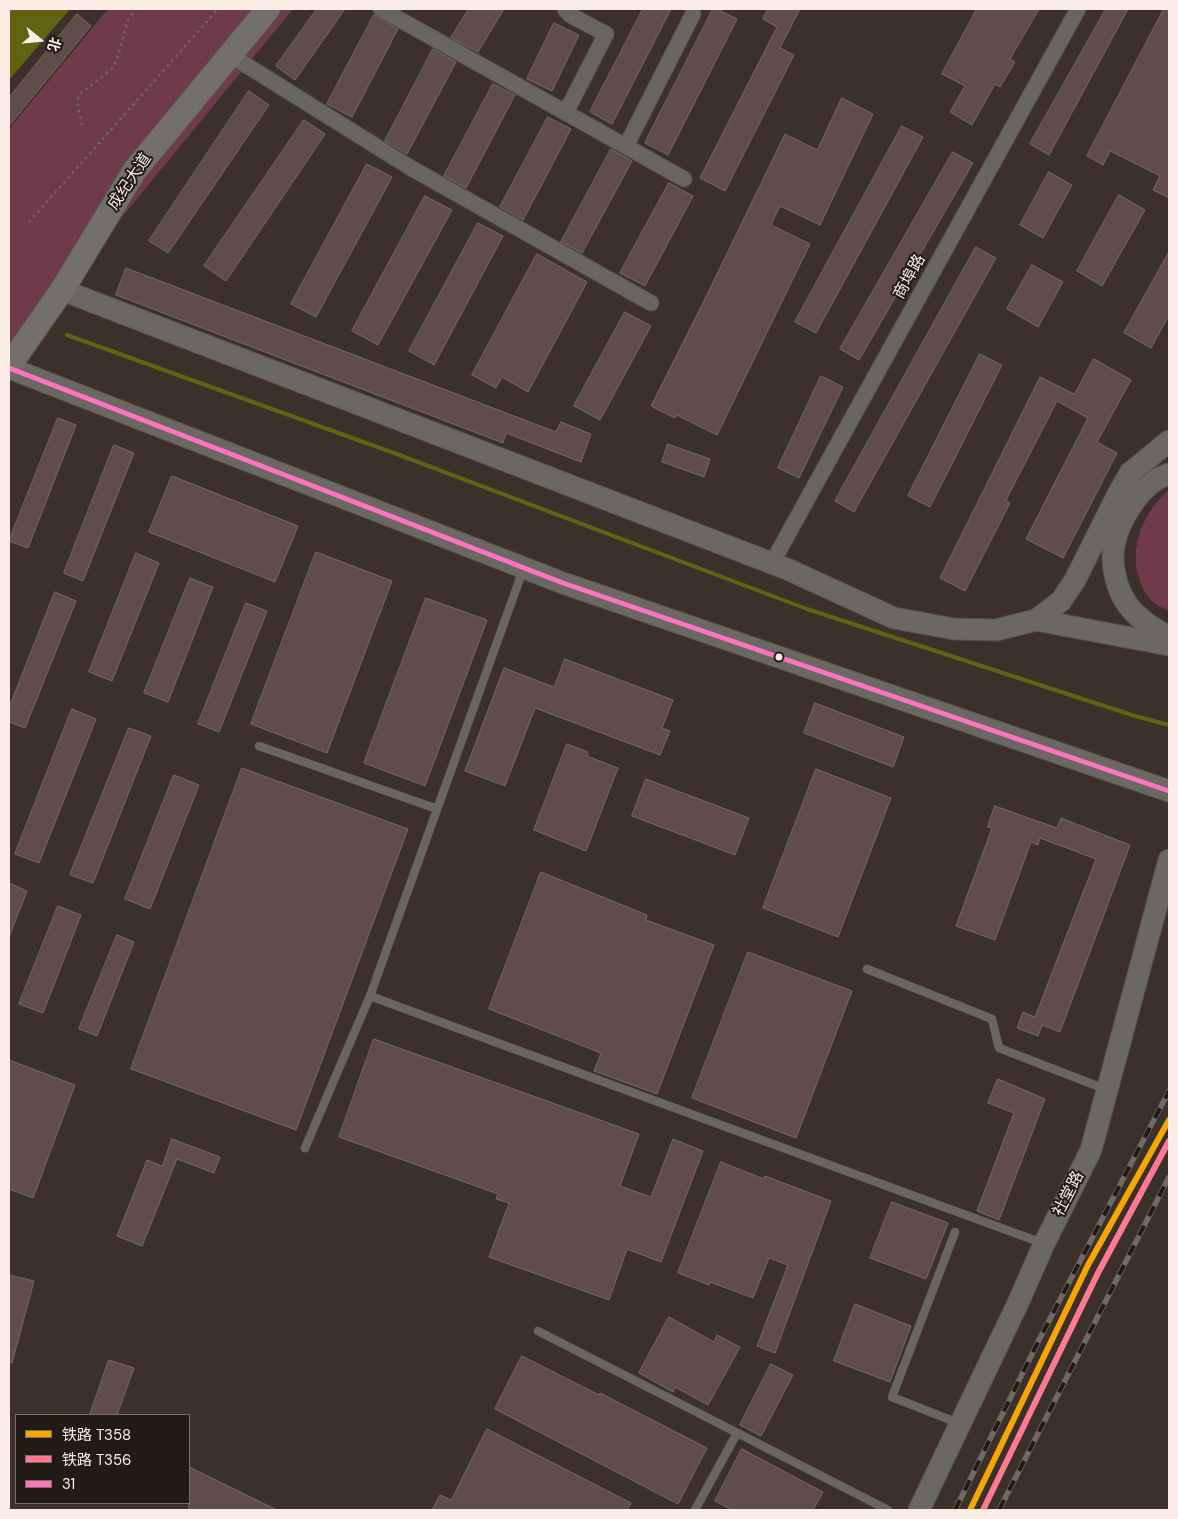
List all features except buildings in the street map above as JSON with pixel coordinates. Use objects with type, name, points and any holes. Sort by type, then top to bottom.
[{"type":"main road","name":"成纪大道","points":[[9,367],[62,290],[135,170],[268,9]]},
{"type":"main road","points":[[62,290],[772,563],[894,618],[954,629],[996,630],[1036,620],[1061,601],[1075,580],[1130,473],[1169,441]]},
{"type":"main road","points":[[9,367],[523,569],[1169,791]]},
{"type":"main road","points":[[1169,441],[1166,475],[1145,489],[1129,508],[1117,535],[1113,559],[1116,582],[1127,604],[1143,621],[1169,637]]},
{"type":"main road","points":[[1036,620],[1169,645]]},
{"type":"main road","name":"社堂路","points":[[919,1510],[1018,1303],[1044,1244],[1091,1150],[1169,860]]},
{"type":"street","points":[[381,9],[684,179]]},
{"type":"street","points":[[565,9],[570,15],[606,34],[566,112]]},
{"type":"street","name":"商埠路","points":[[772,563],[1078,9]]},
{"type":"street","points":[[626,146],[693,14]]},
{"type":"street","points":[[230,55],[411,168],[651,303]]},
{"type":"lane","points":[[305,1148],[370,996],[523,569]]},
{"type":"lane","points":[[259,746],[437,809]]},
{"type":"lane","points":[[867,969],[992,1019],[999,1048],[1107,1089]]},
{"type":"lane","points":[[370,996],[1044,1244]]},
{"type":"lane","points":[[955,1232],[892,1397],[960,1424]]},
{"type":"lane","points":[[538,1331],[888,1510]]},
{"type":"lane","points":[[695,1510],[737,1433]]},
{"type":"path","points":[[82,125],[77,101],[81,92],[111,70],[117,60],[127,22],[135,9]]},
{"type":"path","points":[[29,222],[218,9]]},
{"type":"shaded area","points":[[9,9],[70,9],[9,80]]},
{"type":"shaded area","points":[[108,9],[293,9],[62,290],[9,361],[9,129]]},
{"type":"shaded area","points":[[1169,490],[1169,611],[1150,599],[1143,588],[1138,576],[1136,550],[1138,538],[1148,514]]},
{"type":"waterway","points":[[67,335],[394,453],[807,609],[1135,716],[1169,725]]},
{"type":"railway","points":[[955,1510],[1040,1338],[1169,1091]]},
{"type":"railway","points":[[999,1510],[1169,1177]]},
{"type":"rail line","name":"T358","points":[[970,1510],[1088,1265],[1169,1120]]},
{"type":"rail line","name":"T356","points":[[983,1510],[1098,1273],[1169,1141]]},
{"type":"transit line","name":"31","points":[[9,368],[563,583],[1169,791]]}]
